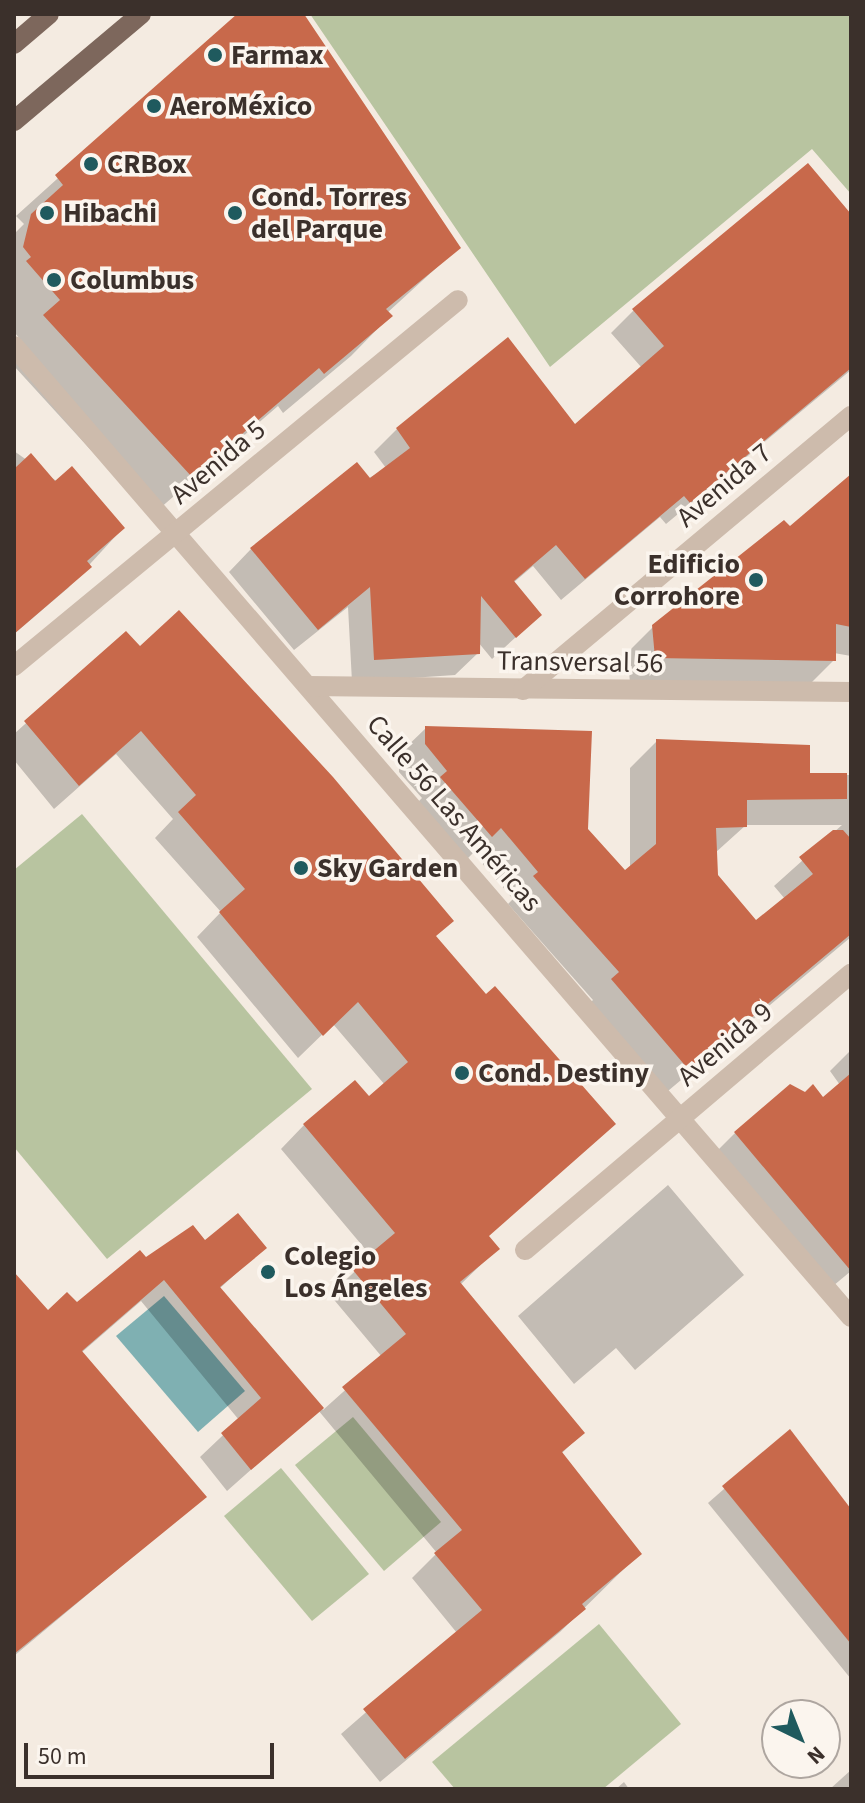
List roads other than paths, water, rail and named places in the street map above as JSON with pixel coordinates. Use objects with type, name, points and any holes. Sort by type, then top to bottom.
[{"type":"main road","points":[[14,44],[49,14]]},
{"type":"main road","points":[[14,121],[141,14]]},
{"type":"street","name":"Avenida 5","points":[[14,666],[458,300]]},
{"type":"street","name":"Calle 56 Las Américas","points":[[14,346],[851,1317]]},
{"type":"street","name":"Avenida 7","points":[[523,690],[851,416]]},
{"type":"street","name":"Transversal 56","points":[[308,686],[851,692]]},
{"type":"street","name":"Avenida 9","points":[[525,1250],[851,974]]},
{"type":"water","points":[[164,1296],[245,1391],[198,1432],[116,1336]]},
{"type":"place","name":"Farmax","points":[[215,55]]},
{"type":"place","name":"AeroMéxico","points":[[154,106]]},
{"type":"place","name":"CRBox","points":[[91,164]]},
{"type":"place","name":"Hibachi","points":[[47,213]]},
{"type":"place","name":"Cond. Torres del Parque","points":[[235,213]]},
{"type":"place","name":"Columbus","points":[[54,280]]},
{"type":"place","name":"Edificio Corrohore","points":[[756,580]]},
{"type":"place","name":"Sky Garden","points":[[301,868]]},
{"type":"place","name":"Cond. Destiny","points":[[462,1073]]},
{"type":"place","name":"Colegio Los Ángeles","points":[[268,1272]]}]
